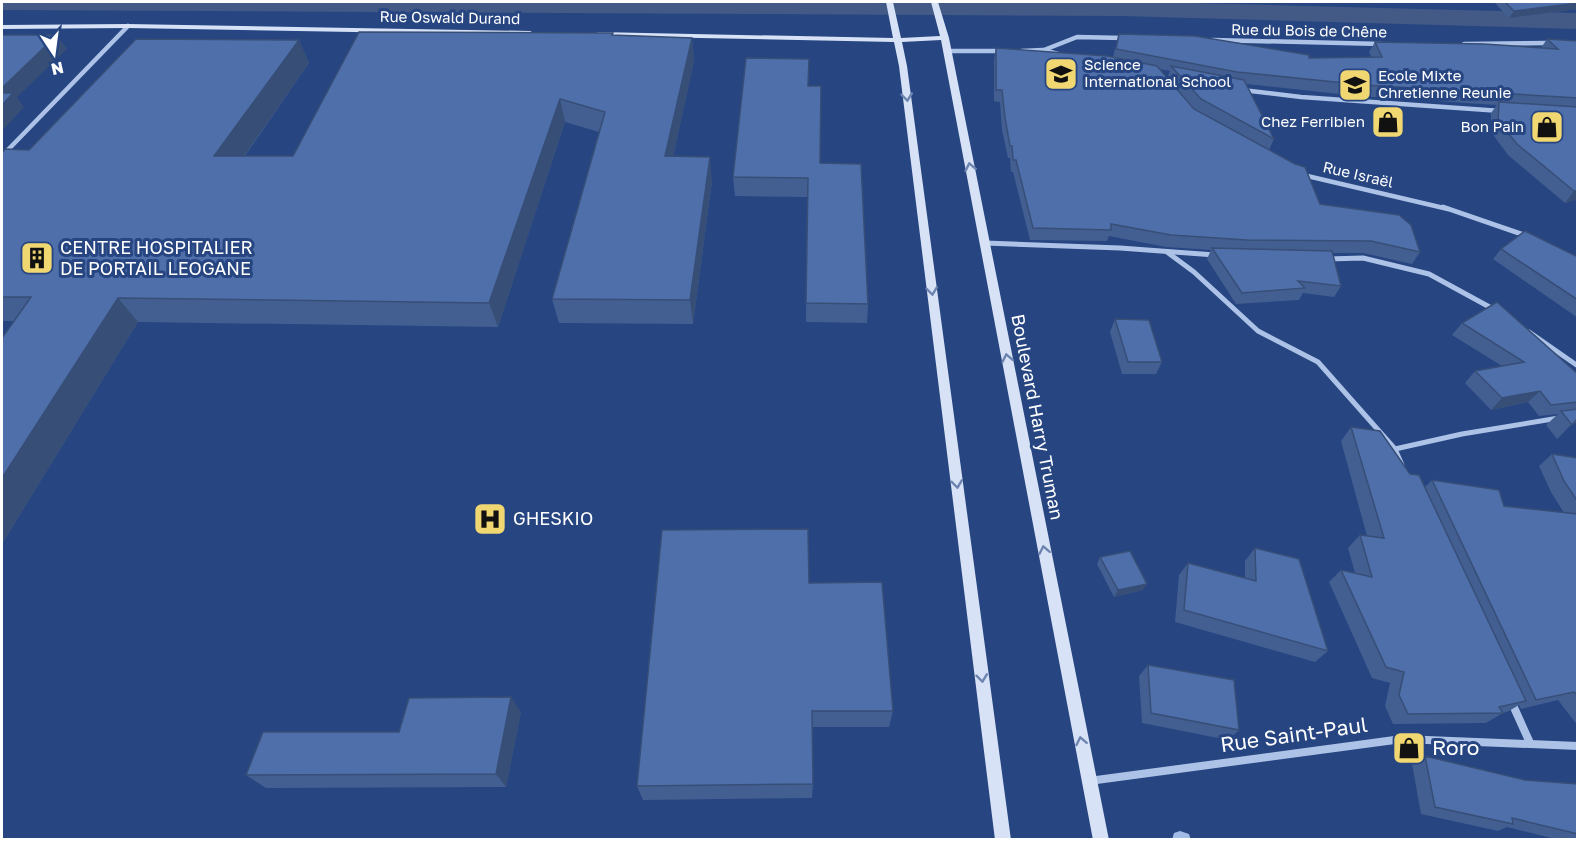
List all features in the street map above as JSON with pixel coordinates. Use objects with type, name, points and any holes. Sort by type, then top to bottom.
[{"type":"main road","points":[[889,2],[898,37],[1003,840]]},
{"type":"main road","name":"Boulevard Harry Truman","points":[[935,2],[945,40],[1101,840]]},
{"type":"main road","name":"Rue Oswald Durand","points":[[2,27],[128,26],[543,33]]},
{"type":"main road","points":[[590,34],[898,37],[945,40]]},
{"type":"street","points":[[2,156],[128,26]]},
{"type":"street","points":[[1043,50],[1077,37],[1136,38]]},
{"type":"street","points":[[945,40],[1008,51]]},
{"type":"street","name":"Rue du Bois de Chêne","points":[[1207,40],[1383,44]]},
{"type":"street","points":[[1452,44],[1555,43]]},
{"type":"street","points":[[1019,51],[1043,50],[1066,55]]},
{"type":"street","points":[[1239,89],[1301,97],[1512,111]]},
{"type":"street","name":"Rue Israël","points":[[1292,172],[1446,208],[1532,238]]},
{"type":"street","points":[[985,243],[1222,255]]},
{"type":"street","points":[[1167,252],[1194,272],[1258,331],[1318,362],[1395,449],[1405,471]]},
{"type":"street","points":[[1320,259],[1363,258],[1429,274],[1501,313]]},
{"type":"street","points":[[1520,326],[1578,366]]},
{"type":"street","points":[[1395,449],[1462,434],[1566,417]]},
{"type":"street","points":[[1510,700],[1530,743]]},
{"type":"street","name":"Rue Saint-Paul","points":[[1088,781],[1402,739],[1578,746]]},
{"type":"building","points":[[1505,2],[1578,2],[1578,3],[1514,11]]},
{"type":"building","points":[[359,32],[613,33],[612,35],[692,38],[665,156],[710,157],[690,300],[552,299],[605,112],[560,99],[489,303],[118,298],[2,478],[2,338],[31,297],[2,297],[2,153],[5,149],[29,150],[136,39],[299,40],[214,156],[293,156]]},
{"type":"building","points":[[1119,34],[1195,36],[1309,55],[1309,58],[1382,57],[1375,42],[1484,44],[1558,49],[1547,39],[1578,41],[1578,98],[1364,85],[1237,72],[1116,49]]},
{"type":"building","points":[[2,35],[57,35],[2,88]]},
{"type":"building","points":[[996,48],[1107,56],[1157,66],[1194,109],[1295,164],[1305,167],[1320,204],[1399,215],[1411,225],[1420,252],[1371,241],[1247,240],[1171,235],[1111,224],[1111,230],[1033,228],[1016,160],[1013,160],[1002,90],[996,90]]},
{"type":"building","points":[[746,58],[809,59],[808,86],[821,86],[820,163],[861,164],[868,304],[806,303],[808,178],[733,177]]},
{"type":"building","points":[[1171,66],[1244,80],[1274,139],[1201,99]]},
{"type":"building","points":[[2,93],[13,93],[2,105]]},
{"type":"building","points":[[1499,102],[1578,107],[1578,191],[1574,191],[1517,144],[1498,121]]},
{"type":"building","points":[[1525,231],[1578,257],[1578,300],[1501,249]]},
{"type":"building","points":[[1212,248],[1332,251],[1341,286],[1298,281],[1305,288],[1242,293]]},
{"type":"building","points":[[1497,302],[1578,374],[1578,402],[1551,405],[1540,391],[1502,398],[1475,371],[1524,362],[1462,323]]},
{"type":"building","points":[[1115,319],[1149,320],[1162,362],[1128,362]]},
{"type":"building","points":[[1578,409],[1578,418],[1572,425],[1561,411]]},
{"type":"building","points":[[1351,427],[1380,431],[1410,474],[1419,475],[1526,701],[1499,707],[1503,713],[1408,714],[1399,695],[1404,672],[1386,667],[1341,570],[1372,577],[1360,535],[1384,538]]},
{"type":"building","points":[[1552,454],[1578,458],[1578,502],[1564,481]]},
{"type":"building","points":[[1432,480],[1499,490],[1504,506],[1578,514],[1578,696],[1574,692],[1536,700]]},
{"type":"building","points":[[808,529],[809,583],[882,582],[893,711],[812,711],[813,784],[637,786],[662,530]]},
{"type":"building","points":[[1255,548],[1299,559],[1328,651],[1184,610],[1188,563],[1256,581]]},
{"type":"building","points":[[1130,551],[1147,584],[1118,590],[1100,557]]},
{"type":"building","points":[[1148,665],[1234,680],[1239,730],[1151,713]]},
{"type":"building","points":[[511,697],[496,774],[246,775],[263,732],[399,732],[409,698]]},
{"type":"building","points":[[1425,756],[1525,780],[1578,784],[1578,834],[1512,818],[1513,824],[1435,807]]},
{"type":"waterway","points":[[2,3],[1120,8],[1578,21]]},
{"type":"place","name":"Science International School","points":[[1061,74]]},
{"type":"place","name":"Ecole Mixte Chretienne Reunie","points":[[1355,85]]},
{"type":"place","name":"Chez Ferribien","points":[[1388,122]]},
{"type":"place","name":"Bon Pain","points":[[1547,127]]},
{"type":"place","name":"CENTRE HOSPITALIER DE PORTAIL LEOGANE","points":[[37,258]]},
{"type":"place","name":"GHESKIO","points":[[490,519]]},
{"type":"place","name":"Roro","points":[[1409,748]]}]
